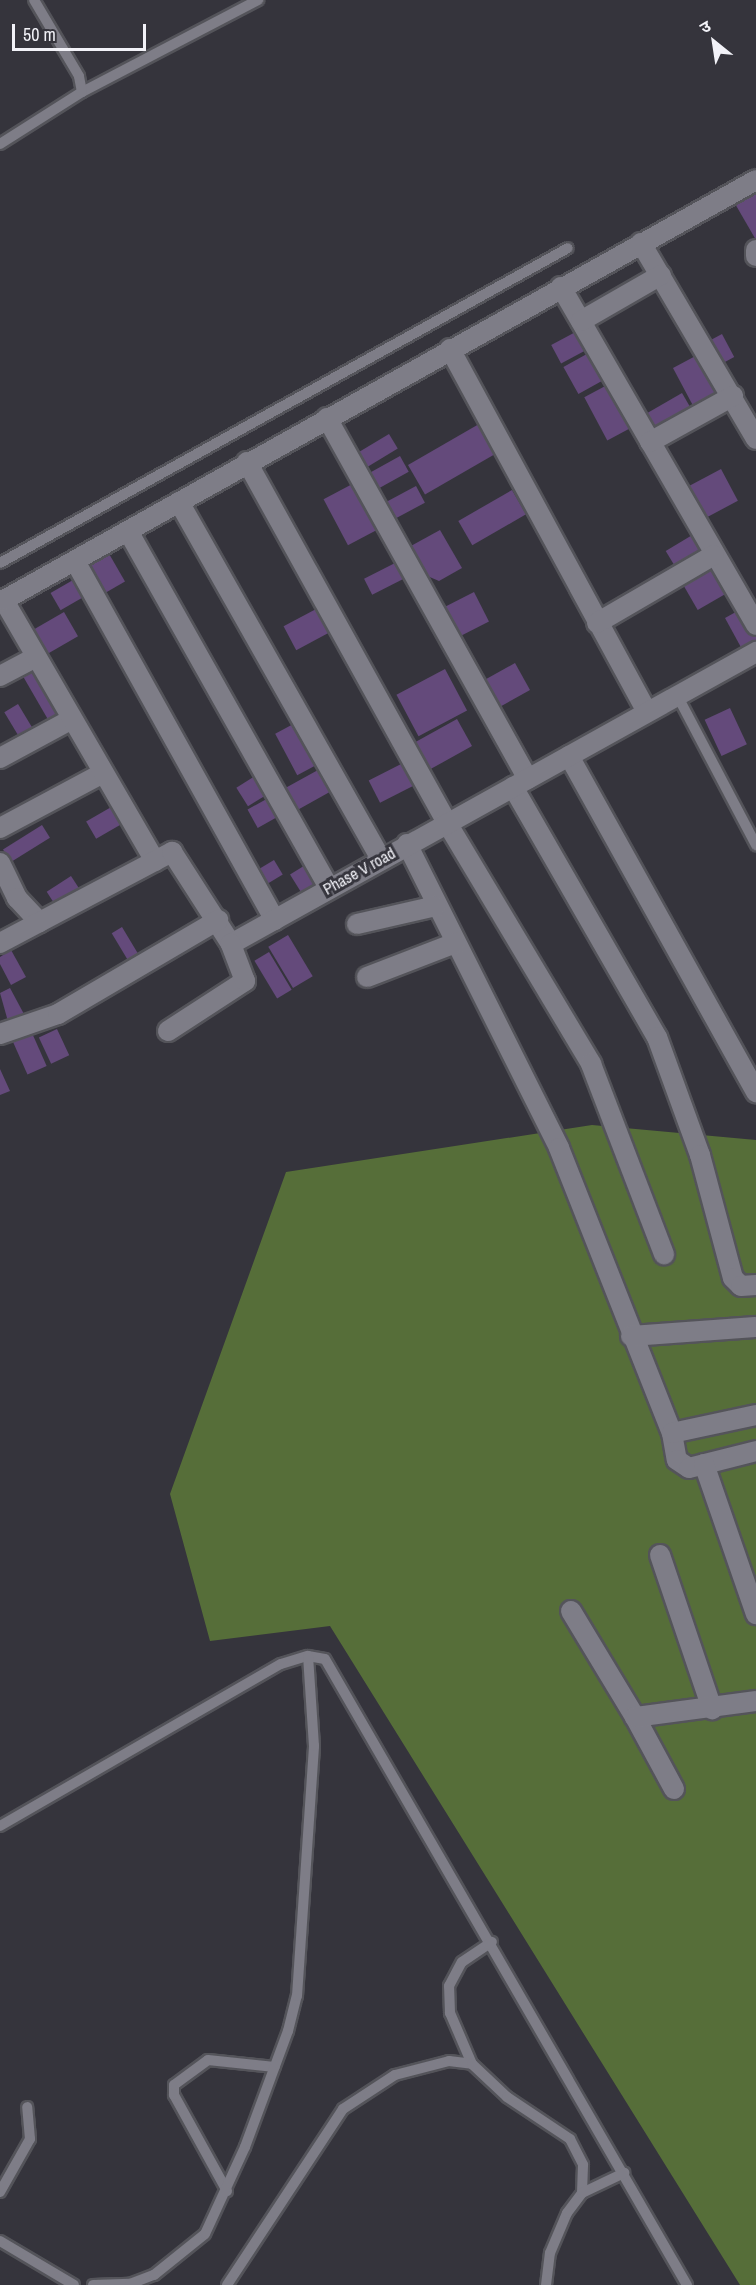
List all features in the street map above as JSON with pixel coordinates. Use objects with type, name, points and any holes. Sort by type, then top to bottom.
[{"type":"street","points":[[154,861],[4,600],[247,462],[756,180]]},
{"type":"street","points":[[641,243],[733,396],[756,439]]},
{"type":"street","points":[[756,250],[756,256]]},
{"type":"street","points":[[580,321],[662,275]]},
{"type":"street","points":[[561,287],[756,625]]},
{"type":"street","points":[[450,349],[647,712]]},
{"type":"street","points":[[650,442],[733,396]]},
{"type":"street","points":[[327,418],[657,1037],[700,1155],[733,1278],[741,1286],[756,1285]]},
{"type":"street","points":[[247,462],[447,823],[591,1064],[664,1254]]},
{"type":"street","points":[[179,502],[381,859]]},
{"type":"street","points":[[128,531],[329,888]]},
{"type":"street","points":[[597,623],[714,555]]},
{"type":"street","points":[[75,561],[274,920]]},
{"type":"street","name":"Phase V road","points":[[231,944],[407,844],[756,652]]},
{"type":"street","points":[[0,676],[36,657]]},
{"type":"street","points":[[0,758],[72,719]]},
{"type":"street","points":[[569,756],[756,1092]]},
{"type":"street","points":[[0,828],[103,773]]},
{"type":"street","points":[[407,844],[436,906],[560,1148],[631,1336],[672,1433],[681,1465],[704,1464],[756,1451]]},
{"type":"street","points":[[0,943],[168,852],[179,857],[231,944],[245,981],[168,1031]]},
{"type":"street","points":[[0,863],[17,898],[39,922]]},
{"type":"street","points":[[357,924],[436,906]]},
{"type":"street","points":[[0,1034],[57,1014],[218,920]]},
{"type":"street","points":[[367,977],[455,943]]},
{"type":"street","points":[[631,1336],[756,1327]]},
{"type":"street","points":[[672,1433],[756,1416]]},
{"type":"street","points":[[704,1464],[756,1614]]},
{"type":"street","points":[[660,1555],[712,1709]]},
{"type":"street","points":[[571,1611],[635,1717],[674,1789]]},
{"type":"street","points":[[635,1717],[712,1709],[756,1701]]},
{"type":"lane","points":[[34,0],[79,76],[82,92]]},
{"type":"lane","points":[[0,144],[82,92],[258,0]]},
{"type":"lane","points":[[0,563],[568,248]]},
{"type":"lane","points":[[677,695],[756,845]]},
{"type":"lane","points":[[93,2285],[130,2284],[178,2260],[205,2234],[227,2191],[275,2067],[297,1996],[314,1746],[308,1656]]},
{"type":"lane","points":[[0,1826],[280,1664],[308,1656],[325,1659],[336,1672],[687,2285]]},
{"type":"lane","points":[[492,1942],[462,1962],[448,1986],[450,2013],[472,2064],[507,2097],[570,2139],[583,2165],[582,2193],[556,2233],[546,2285]]},
{"type":"lane","points":[[227,2191],[174,2095],[174,2085],[208,2060],[275,2067]]},
{"type":"lane","points":[[227,2285],[342,2109],[395,2075],[449,2061],[472,2064]]},
{"type":"lane","points":[[0,2192],[30,2139],[27,2107]]},
{"type":"lane","points":[[582,2193],[624,2173]]},
{"type":"lane","points":[[0,2241],[74,2285]]},
{"type":"green space","points":[[592,1125],[756,1140],[756,2285],[740,2285],[330,1626],[210,1641],[170,1494],[286,1172]]},
{"type":"building","points":[[756,190],[756,240],[734,202]]},
{"type":"building","points":[[583,328],[593,347],[561,363],[551,345]]},
{"type":"building","points":[[722,334],[734,357],[718,365],[706,342]]},
{"type":"building","points":[[594,350],[609,377],[578,394],[563,367]]},
{"type":"building","points":[[703,352],[727,397],[697,413],[673,368]]},
{"type":"building","points":[[609,384],[632,427],[607,440],[584,397]]},
{"type":"building","points":[[682,393],[694,414],[652,438],[640,417]]},
{"type":"building","points":[[479,424],[496,453],[425,494],[408,465]]},
{"type":"building","points":[[389,434],[398,449],[366,468],[357,453]]},
{"type":"building","points":[[400,456],[409,472],[379,488],[370,472]]},
{"type":"building","points":[[721,469],[738,501],[701,521],[684,489]]},
{"type":"building","points":[[358,481],[382,527],[348,545],[324,499]]},
{"type":"building","points":[[416,486],[425,503],[393,520],[384,503]]},
{"type":"building","points":[[512,490],[526,514],[472,545],[458,521]]},
{"type":"building","points":[[440,530],[462,568],[439,581],[425,575],[409,547]]},
{"type":"building","points":[[694,534],[703,549],[674,566],[666,551]]},
{"type":"building","points":[[108,552],[125,581],[102,594],[85,565]]},
{"type":"building","points":[[397,562],[405,578],[372,595],[364,579]]},
{"type":"building","points":[[711,563],[728,592],[698,610],[681,580]]},
{"type":"building","points":[[80,576],[90,593],[61,610],[51,593]]},
{"type":"building","points":[[474,592],[489,621],[455,639],[440,609]]},
{"type":"building","points":[[318,608],[331,632],[296,650],[284,626]]},
{"type":"building","points":[[743,608],[756,633],[756,644],[743,651],[725,618]]},
{"type":"building","points":[[64,612],[78,636],[44,656],[30,632]]},
{"type":"building","points":[[515,663],[530,690],[497,709],[482,681]]},
{"type":"building","points":[[39,664],[68,715],[51,725],[22,674]]},
{"type":"building","points":[[445,669],[467,710],[419,736],[396,695]]},
{"type":"building","points":[[18,704],[36,734],[22,742],[4,712]]},
{"type":"building","points":[[730,708],[747,744],[722,756],[705,720]]},
{"type":"building","points":[[457,719],[472,746],[428,770],[413,743]]},
{"type":"building","points":[[299,721],[321,762],[297,775],[275,734]]},
{"type":"building","points":[[407,761],[418,783],[380,803],[369,781]]},
{"type":"building","points":[[318,770],[330,792],[292,813],[280,791]]},
{"type":"building","points":[[255,776],[267,795],[248,806],[236,788]]},
{"type":"building","points":[[272,796],[282,814],[258,828],[248,810]]},
{"type":"building","points":[[113,806],[123,823],[96,839],[86,822]]},
{"type":"building","points":[[42,825],[50,838],[11,862],[3,849]]},
{"type":"building","points":[[274,860],[283,875],[260,888],[251,874]]},
{"type":"building","points":[[307,864],[319,883],[302,893],[290,875]]},
{"type":"building","points":[[71,876],[82,893],[58,909],[47,892]]},
{"type":"building","points":[[122,927],[141,959],[131,965],[112,933]]},
{"type":"building","points":[[288,935],[313,976],[293,988],[268,947]]},
{"type":"building","points":[[11,950],[26,977],[11,985],[0,964],[0,957]]},
{"type":"building","points":[[269,952],[292,990],[277,998],[254,961]]},
{"type":"building","points":[[10,988],[25,1016],[9,1025],[0,993]]},
{"type":"building","points":[[57,1029],[69,1055],[51,1064],[39,1037]]},
{"type":"building","points":[[32,1033],[47,1066],[27,1074],[13,1042]]},
{"type":"building","points":[[0,1069],[10,1091],[0,1095]]}]
